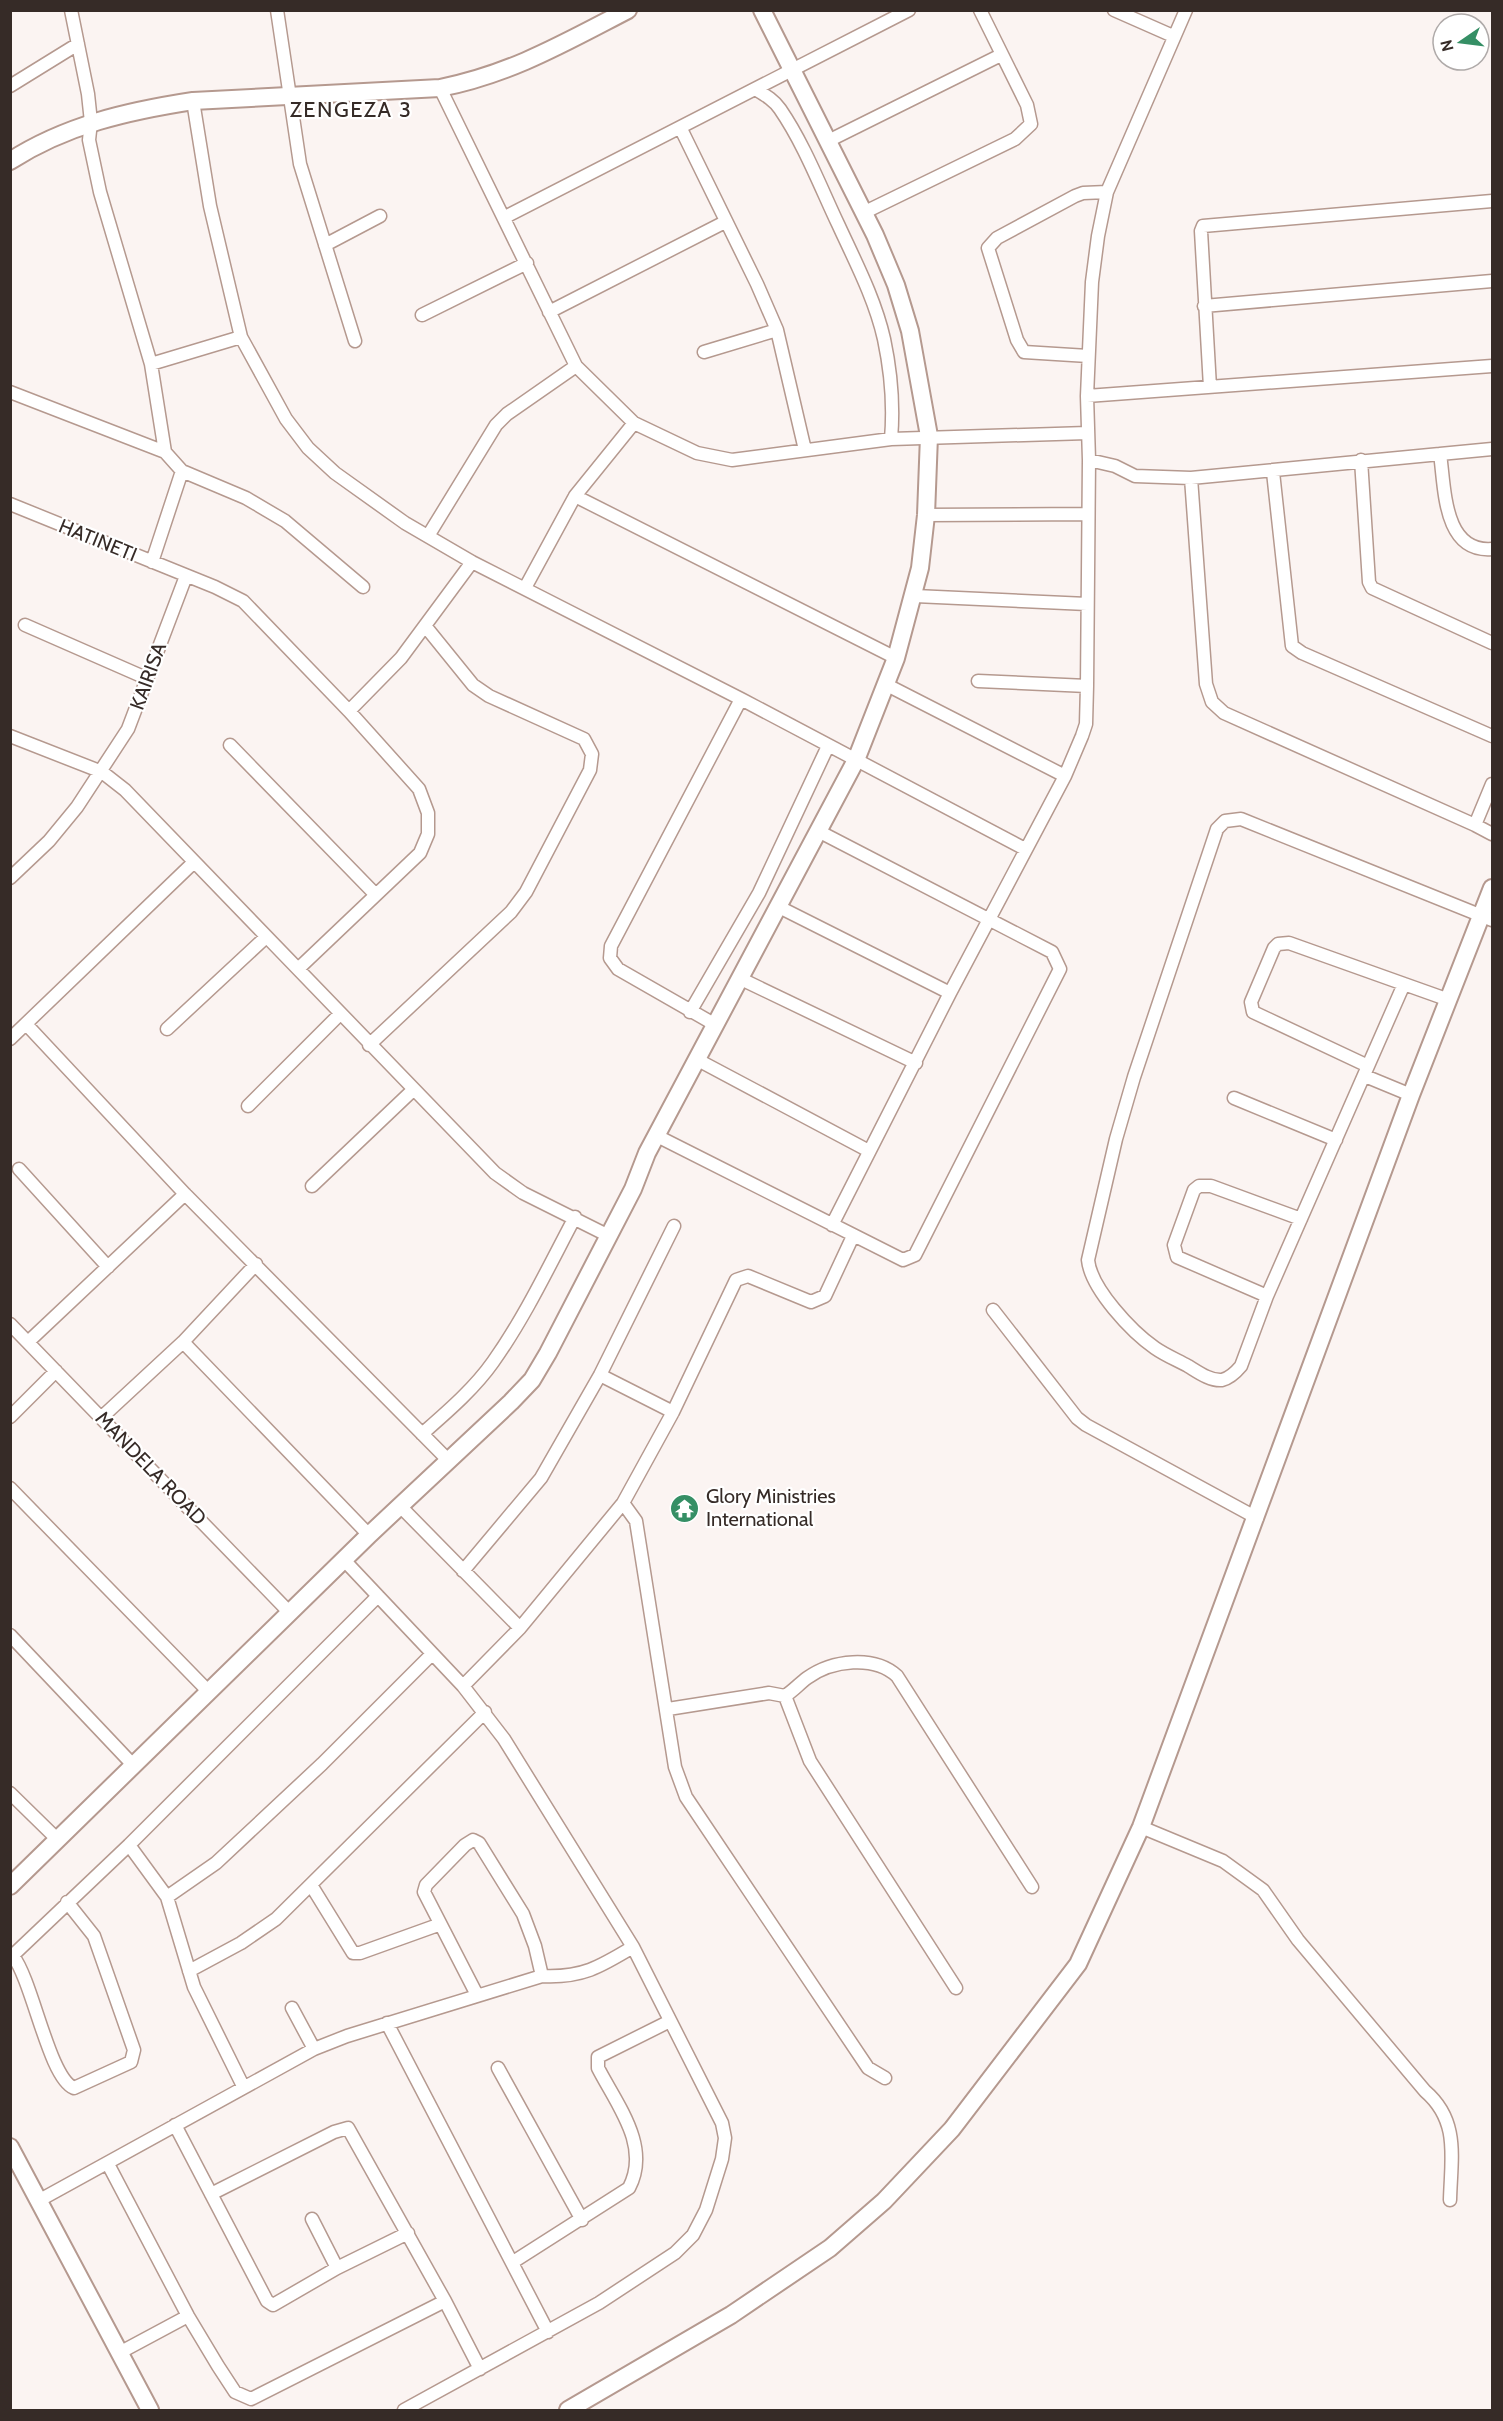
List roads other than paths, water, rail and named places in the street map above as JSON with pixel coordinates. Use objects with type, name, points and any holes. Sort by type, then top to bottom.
[{"type":"street","points":[[277,10],[300,164],[355,341]]},
{"type":"street","points":[[10,161],[62,133],[91,122],[153,107],[193,101],[440,88],[475,81],[518,66],[628,10]]},
{"type":"street","points":[[10,1886],[369,1535],[402,1507],[532,1380],[609,1236],[714,1024],[820,832],[856,760],[896,658],[915,596],[926,515],[929,436],[919,372],[897,285],[762,10]]},
{"type":"street","points":[[505,217],[681,129],[790,69],[909,10]]},
{"type":"street","points":[[863,213],[1015,139],[1031,124],[1027,105],[980,10]]},
{"type":"street","points":[[1114,10],[1173,36]]},
{"type":"street","points":[[832,1225],[989,917],[1065,776],[1086,724],[1089,460],[1087,396],[1092,282],[1107,192],[1186,10]]},
{"type":"street","points":[[73,12],[91,122],[89,140],[100,192],[151,364],[165,452]]},
{"type":"street","points":[[10,86],[78,44]]},
{"type":"street","points":[[828,141],[1001,55]]},
{"type":"street","points":[[440,88],[576,366],[634,423],[697,453],[716,457],[750,459],[805,450],[929,436],[1087,433]]},
{"type":"street","points":[[755,89],[771,99],[780,109],[815,174],[868,291],[884,336],[889,368],[894,406],[891,439]]},
{"type":"street","points":[[193,101],[210,206],[241,337],[286,419],[308,448],[359,491],[472,562],[741,699],[1025,849]]},
{"type":"street","points":[[681,129],[725,222],[758,284],[777,330],[805,450]]},
{"type":"street","points":[[1088,356],[1024,352],[1017,340],[988,248],[997,238],[1075,196],[1083,193],[1107,192]]},
{"type":"street","points":[[1209,387],[1201,231],[1203,226],[1492,201]]},
{"type":"street","points":[[326,245],[380,216]]},
{"type":"street","points":[[549,312],[725,222]]},
{"type":"street","points":[[422,315],[527,263]]},
{"type":"street","points":[[1204,306],[1492,281]]},
{"type":"street","points":[[704,352],[777,330]]},
{"type":"street","points":[[151,364],[241,337]]},
{"type":"street","points":[[429,536],[496,425],[507,414],[576,366]]},
{"type":"street","points":[[1087,396],[1492,366]]},
{"type":"street","points":[[10,392],[165,452],[182,471],[266,508],[363,587]]},
{"type":"street","points":[[525,588],[575,496],[634,423]]},
{"type":"street","points":[[1089,460],[1115,466],[1135,476],[1191,478],[1273,472],[1360,460],[1492,449]]},
{"type":"street","points":[[1440,454],[1449,516],[1454,531],[1475,548],[1492,549]]},
{"type":"street","points":[[1360,460],[1372,588],[1492,643]]},
{"type":"street","points":[[152,562],[182,471]]},
{"type":"street","points":[[1273,472],[1292,646],[1302,654],[1492,736]]},
{"type":"street","points":[[1191,478],[1206,684],[1212,702],[1224,713],[1492,834]]},
{"type":"street","points":[[575,496],[896,658]]},
{"type":"street","name":"HATINETI","points":[[10,504],[243,601],[349,711],[419,789],[428,813],[428,834],[420,853],[298,969]]},
{"type":"street","points":[[926,515],[1087,514]]},
{"type":"street","points":[[349,711],[401,658],[472,562]]},
{"type":"street","name":"KAIRISA","points":[[10,878],[49,841],[102,772],[128,729],[186,576]]},
{"type":"street","points":[[915,596],[1087,604]]},
{"type":"street","points":[[25,624],[146,678]]},
{"type":"street","points":[[369,1045],[511,912],[526,892],[590,770],[592,754],[584,739],[489,696],[473,685],[426,627]]},
{"type":"street","points":[[978,681],[1087,686]]},
{"type":"street","points":[[885,684],[1065,776]]},
{"type":"street","points":[[714,1024],[618,969],[610,958],[611,946],[741,699]]},
{"type":"street","points":[[10,736],[102,772],[141,805],[339,1015],[507,1184],[609,1236]]},
{"type":"street","points":[[230,745],[375,894]]},
{"type":"street","points":[[690,1012],[759,892],[828,746]]},
{"type":"street","points":[[1475,825],[1492,784]]},
{"type":"street","points":[[1404,984],[1267,1296],[1241,1366],[1234,1375],[1222,1380],[1210,1378],[1154,1348],[1105,1297],[1089,1268],[1088,1260],[1116,1139],[1134,1077],[1217,829],[1225,821],[1241,819],[1487,918]]},
{"type":"street","points":[[657,1136],[903,1260],[915,1255],[1060,969],[1052,952],[989,917],[820,832]]},
{"type":"street","points":[[10,1039],[194,863]]},
{"type":"street","points":[[568,2410],[731,2315],[830,2248],[884,2201],[952,2130],[1078,1964],[1141,1827],[1257,1518],[1411,1095],[1449,1000],[1487,918],[1492,888]]},
{"type":"street","points":[[779,907],[950,993]]},
{"type":"street","points":[[167,1029],[266,937]]},
{"type":"street","points":[[1411,1095],[1253,1011],[1251,1002],[1269,959],[1278,944],[1289,943],[1449,1000]]},
{"type":"street","points":[[739,978],[916,1063]]},
{"type":"street","points":[[248,1106],[339,1015]]},
{"type":"street","points":[[26,1023],[185,1194],[449,1461]]},
{"type":"street","points":[[696,1059],[869,1151]]},
{"type":"street","points":[[312,1186],[413,1090]]},
{"type":"street","points":[[1234,1098],[1336,1140]]},
{"type":"street","points":[[19,1169],[108,1267]]},
{"type":"street","points":[[1267,1296],[1177,1257],[1174,1245],[1194,1190],[1199,1186],[1211,1186],[1301,1219]]},
{"type":"street","points":[[28,1342],[185,1194]]},
{"type":"street","points":[[422,1434],[466,1393],[492,1364],[514,1329],[575,1217]]},
{"type":"street","points":[[463,1571],[542,1478],[600,1375],[674,1226]]},
{"type":"street","points":[[463,1686],[520,1628],[623,1503],[673,1412],[736,1280],[748,1276],[811,1302],[817,1301],[825,1296],[854,1236]]},
{"type":"street","points":[[102,1417],[183,1342],[256,1264]]},
{"type":"street","points":[[993,1310],[1077,1418],[1257,1518]]},
{"type":"street","name":"MANDELA ROAD","points":[[10,1324],[290,1613]]},
{"type":"street","points":[[183,1342],[369,1535]]},
{"type":"street","points":[[10,1417],[56,1371]]},
{"type":"street","points":[[600,1375],[673,1412]]},
{"type":"street","points":[[10,1488],[209,1692]]},
{"type":"street","points":[[623,1503],[636,1521],[668,1709],[675,1767],[686,1797],[868,2068],[885,2078]]},
{"type":"street","points":[[402,1507],[520,1628]]},
{"type":"street","points":[[344,1560],[485,1712],[564,1831],[633,1947],[724,2130],[722,2159],[706,2210],[693,2235],[675,2253],[599,2303],[404,2410]]},
{"type":"street","points":[[67,1902],[94,1936],[104,1959],[134,2050],[131,2062],[74,2088],[56,2067],[28,1985],[12,1957],[67,1902],[129,1845],[378,1596]]},
{"type":"street","points":[[10,1635],[134,1766]]},
{"type":"street","points":[[166,1897],[216,1863],[322,1764],[432,1654]]},
{"type":"street","points":[[785,1696],[809,1676],[830,1667],[875,1662],[887,1667],[897,1676],[1032,1887]]},
{"type":"street","points":[[668,1709],[769,1693],[785,1696]]},
{"type":"street","points":[[785,1696],[810,1761],[956,1988]]},
{"type":"street","points":[[189,1971],[258,1932],[311,1885],[485,1712]]},
{"type":"street","points":[[10,1793],[57,1839]]},
{"type":"street","points":[[1141,1827],[1223,1861],[1251,1880],[1274,1903],[1298,1940],[1443,2111],[1450,2127],[1450,2200]]},
{"type":"street","points":[[477,1995],[438,1925],[424,1889],[465,1845],[476,1839],[523,1914],[535,1946],[542,1976]]},
{"type":"street","points":[[129,1845],[166,1897],[202,2007],[243,2086]]},
{"type":"street","points":[[311,1885],[353,1953],[360,1953],[438,1925]]},
{"type":"street","points":[[38,2201],[108,2164],[243,2086],[314,2049],[387,2023],[477,1995],[511,1988],[542,1976],[562,1977],[587,1972],[633,1947]]},
{"type":"street","points":[[292,2008],[314,2049]]},
{"type":"street","points":[[513,2262],[629,2188],[636,2168],[634,2137],[598,2068],[598,2057],[670,2021]]},
{"type":"street","points":[[387,2023],[548,2332]]},
{"type":"street","points":[[498,2068],[582,2220]]},
{"type":"street","points":[[175,2125],[267,2301],[273,2305],[337,2268],[408,2233]]},
{"type":"street","points":[[211,2194],[345,2127],[349,2129],[408,2233],[480,2369]]},
{"type":"street","points":[[10,2147],[148,2410]]},
{"type":"street","points":[[108,2164],[188,2316],[231,2387],[239,2395],[251,2399],[445,2301]]},
{"type":"street","points":[[312,2220],[337,2268]]},
{"type":"street","points":[[119,2353],[188,2316]]},
{"type":"place","name":"Glory Ministries International","points":[[685,1508]]},
{"type":"district","name":"ZENGEZA 3","points":[[351,109]]}]
